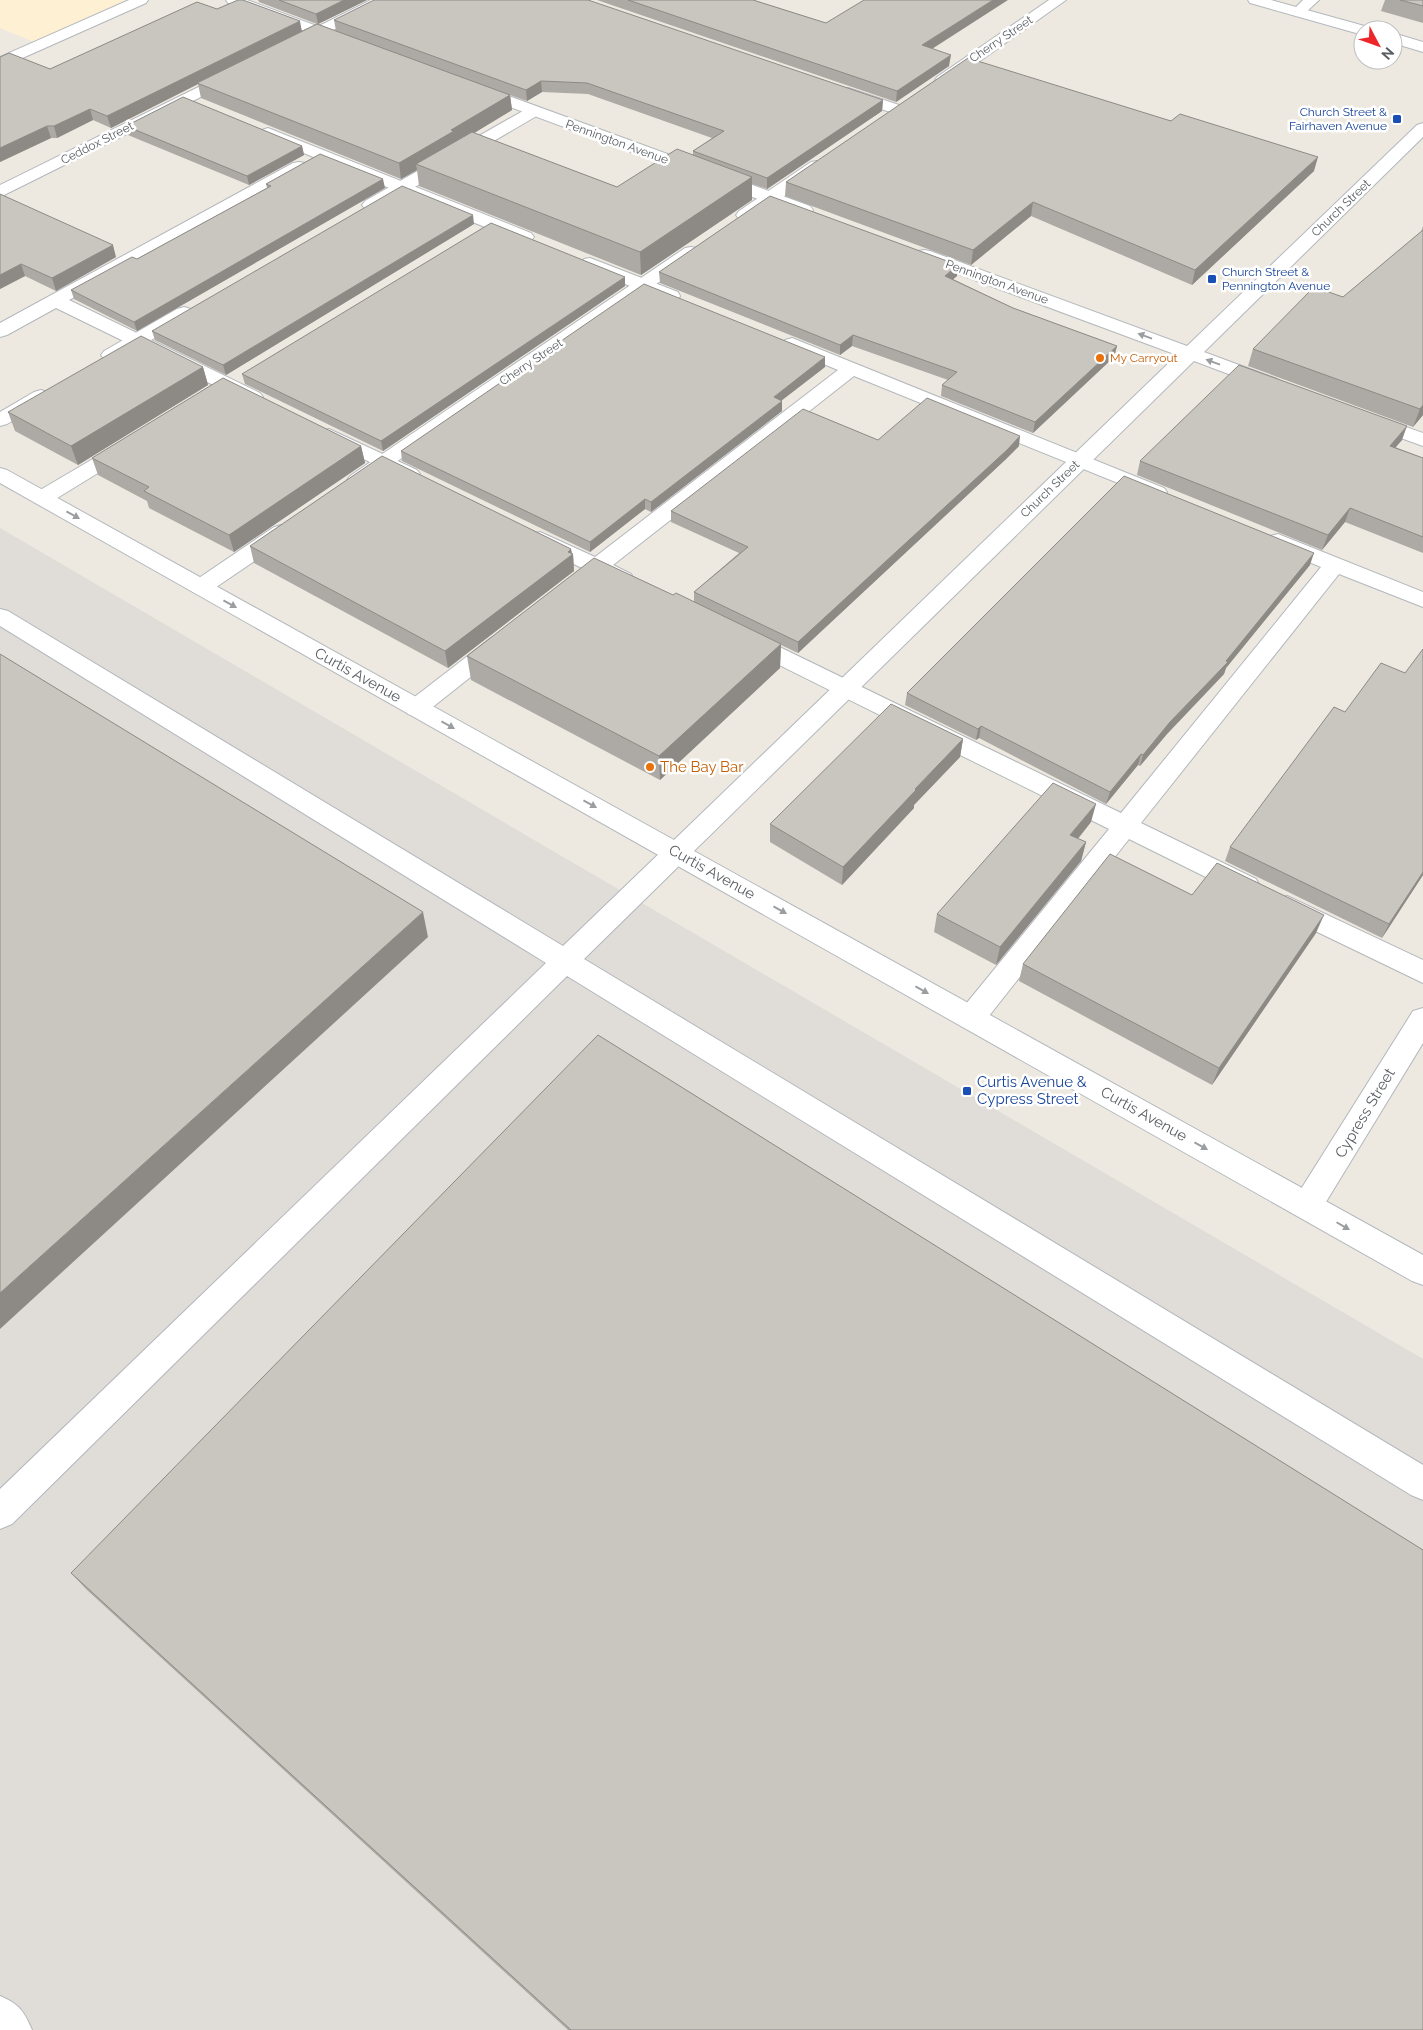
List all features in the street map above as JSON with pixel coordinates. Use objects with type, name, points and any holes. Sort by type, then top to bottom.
[{"type":"main road","points":[[0,63],[141,0]]},
{"type":"main road","points":[[233,0],[358,46]]},
{"type":"main road","points":[[278,52],[382,0]]},
{"type":"main road","name":"Cherry Street","points":[[931,88],[1059,0]]},
{"type":"main road","points":[[1255,0],[1353,27]]},
{"type":"main road","points":[[1298,12],[1312,0]]},
{"type":"main road","points":[[1403,41],[1423,47]]},
{"type":"main road","name":"Ceddox Street","points":[[0,192],[244,69]]},
{"type":"main road","name":"Pennington Avenue","points":[[462,84],[816,215]]},
{"type":"main road","points":[[833,87],[899,110]]},
{"type":"main road","points":[[185,99],[209,109]]},
{"type":"main road","points":[[883,121],[915,99]]},
{"type":"main road","points":[[360,212],[534,111]]},
{"type":"main road","points":[[252,126],[545,245]]},
{"type":"main road","name":"Church Street","points":[[0,1512],[845,688],[1423,128]]},
{"type":"main road","points":[[0,331],[322,154]]},
{"type":"main road","points":[[729,226],[834,154]]},
{"type":"main road","points":[[474,234],[491,223]]},
{"type":"main road","name":"Cherry Street","points":[[344,490],[706,242]]},
{"type":"main road","name":"Pennington Avenue","points":[[907,249],[1286,388]]},
{"type":"main road","points":[[572,256],[689,303]]},
{"type":"main road","points":[[56,301],[271,406]]},
{"type":"main road","points":[[94,365],[197,306]]},
{"type":"main road","points":[[779,339],[1170,498]]},
{"type":"main road","points":[[567,590],[851,369]]},
{"type":"main road","points":[[0,420],[60,385]]},
{"type":"main road","points":[[1350,412],[1423,440]]},
{"type":"main road","points":[[314,428],[429,484]]},
{"type":"main road","points":[[42,498],[145,436]]},
{"type":"main road","name":"Curtis Avenue","points":[[0,474],[1423,1271]]},
{"type":"main road","points":[[201,587],[295,523]]},
{"type":"main road","points":[[517,527],[641,588]]},
{"type":"main road","points":[[1262,535],[1423,600]]},
{"type":"main road","points":[[971,1018],[1335,564]]},
{"type":"main road","points":[[0,616],[1423,1484]]},
{"type":"main road","points":[[416,708],[514,631]]},
{"type":"main road","points":[[729,631],[1423,972]]},
{"type":"main road","name":"Cypress Street","points":[[1307,1206],[1423,1019]]},
{"type":"main road","points":[[0,2016],[12,2030]]},
{"type":"shaded area","points":[[0,0],[127,0],[34,42],[0,28]]},
{"type":"shaded area","points":[[0,528],[1423,1359],[1423,2030],[0,2030]]},
{"type":"building","points":[[238,0],[243,0],[300,21],[107,116],[90,109],[0,148],[0,57],[9,53],[50,69],[197,2],[217,9]]},
{"type":"building","points":[[279,0],[344,0],[316,14]]},
{"type":"building","points":[[374,0],[588,0],[883,100],[767,178],[693,151],[724,131],[587,83],[541,81],[526,90],[334,20]]},
{"type":"building","points":[[628,0],[753,0],[826,23],[864,0],[993,0],[922,45],[951,55],[897,91]]},
{"type":"building","points":[[1400,0],[1423,0],[1423,6]]},
{"type":"building","points":[[317,24],[510,95],[399,163],[197,83]]},
{"type":"building","points":[[968,58],[1171,121],[1180,114],[1318,157],[1195,270],[1033,202],[973,250],[786,182]]},
{"type":"building","points":[[183,97],[302,146],[247,176],[126,126]]},
{"type":"building","points":[[472,132],[617,187],[677,149],[752,177],[640,252],[416,164]]},
{"type":"building","points":[[320,154],[383,179],[134,322],[71,290],[132,257],[137,259],[271,186],[266,184]]},
{"type":"building","points":[[402,186],[473,215],[223,365],[152,331]]},
{"type":"building","points":[[0,194],[113,245],[52,278],[21,264],[0,275]]},
{"type":"building","points":[[770,196],[958,265],[945,276],[1013,308],[1117,346],[1035,422],[942,385],[957,372],[853,335],[840,345],[659,272]]},
{"type":"building","points":[[491,223],[625,277],[381,441],[242,374]]},
{"type":"building","points":[[1423,230],[1423,405],[1420,409],[1253,349],[1314,287],[1343,297]]},
{"type":"building","points":[[644,284],[825,357],[774,397],[782,401],[651,502],[645,499],[590,542],[401,451]]},
{"type":"building","points":[[141,336],[203,367],[71,446],[8,412]]},
{"type":"building","points":[[1239,365],[1407,426],[1390,446],[1423,458],[1423,537],[1350,508],[1328,535],[1140,461]]},
{"type":"building","points":[[223,378],[361,446],[229,535],[144,491],[149,487],[92,458]]},
{"type":"building","points":[[927,398],[1020,436],[798,642],[694,592],[748,547],[671,511],[803,409],[878,440]]},
{"type":"building","points":[[382,456],[571,549],[568,552],[573,554],[445,651],[250,546]]},
{"type":"building","points":[[1124,476],[1314,553],[1226,661],[1228,662],[1170,722],[1110,792],[981,726],[978,729],[907,693]]},
{"type":"building","points":[[594,558],[673,595],[676,593],[781,644],[659,756],[467,656]]},
{"type":"building","points":[[1423,649],[1423,872],[1389,924],[1230,847],[1334,707],[1345,712],[1381,663],[1405,673]]},
{"type":"building","points":[[0,654],[423,912],[0,1293]]},
{"type":"building","points":[[891,704],[963,739],[843,867],[770,824]]},
{"type":"building","points":[[1053,783],[1096,804],[1070,835],[1086,842],[1000,947],[937,914]]},
{"type":"building","points":[[1110,854],[1192,895],[1217,863],[1324,915],[1219,1068],[1023,964]]},
{"type":"building","points":[[598,1035],[1423,1550],[1423,2030],[571,2030],[71,1573]]},
{"type":"place","name":"Church Street & Fairhaven Avenue","points":[[1397,119]]},
{"type":"place","name":"Church Street & Pennington Avenue","points":[[1212,279]]},
{"type":"place","name":"My Carryout","points":[[1100,358]]},
{"type":"place","name":"The Bay Bar","points":[[650,767]]},
{"type":"place","name":"Curtis Avenue & Cypress Street","points":[[967,1091]]}]
